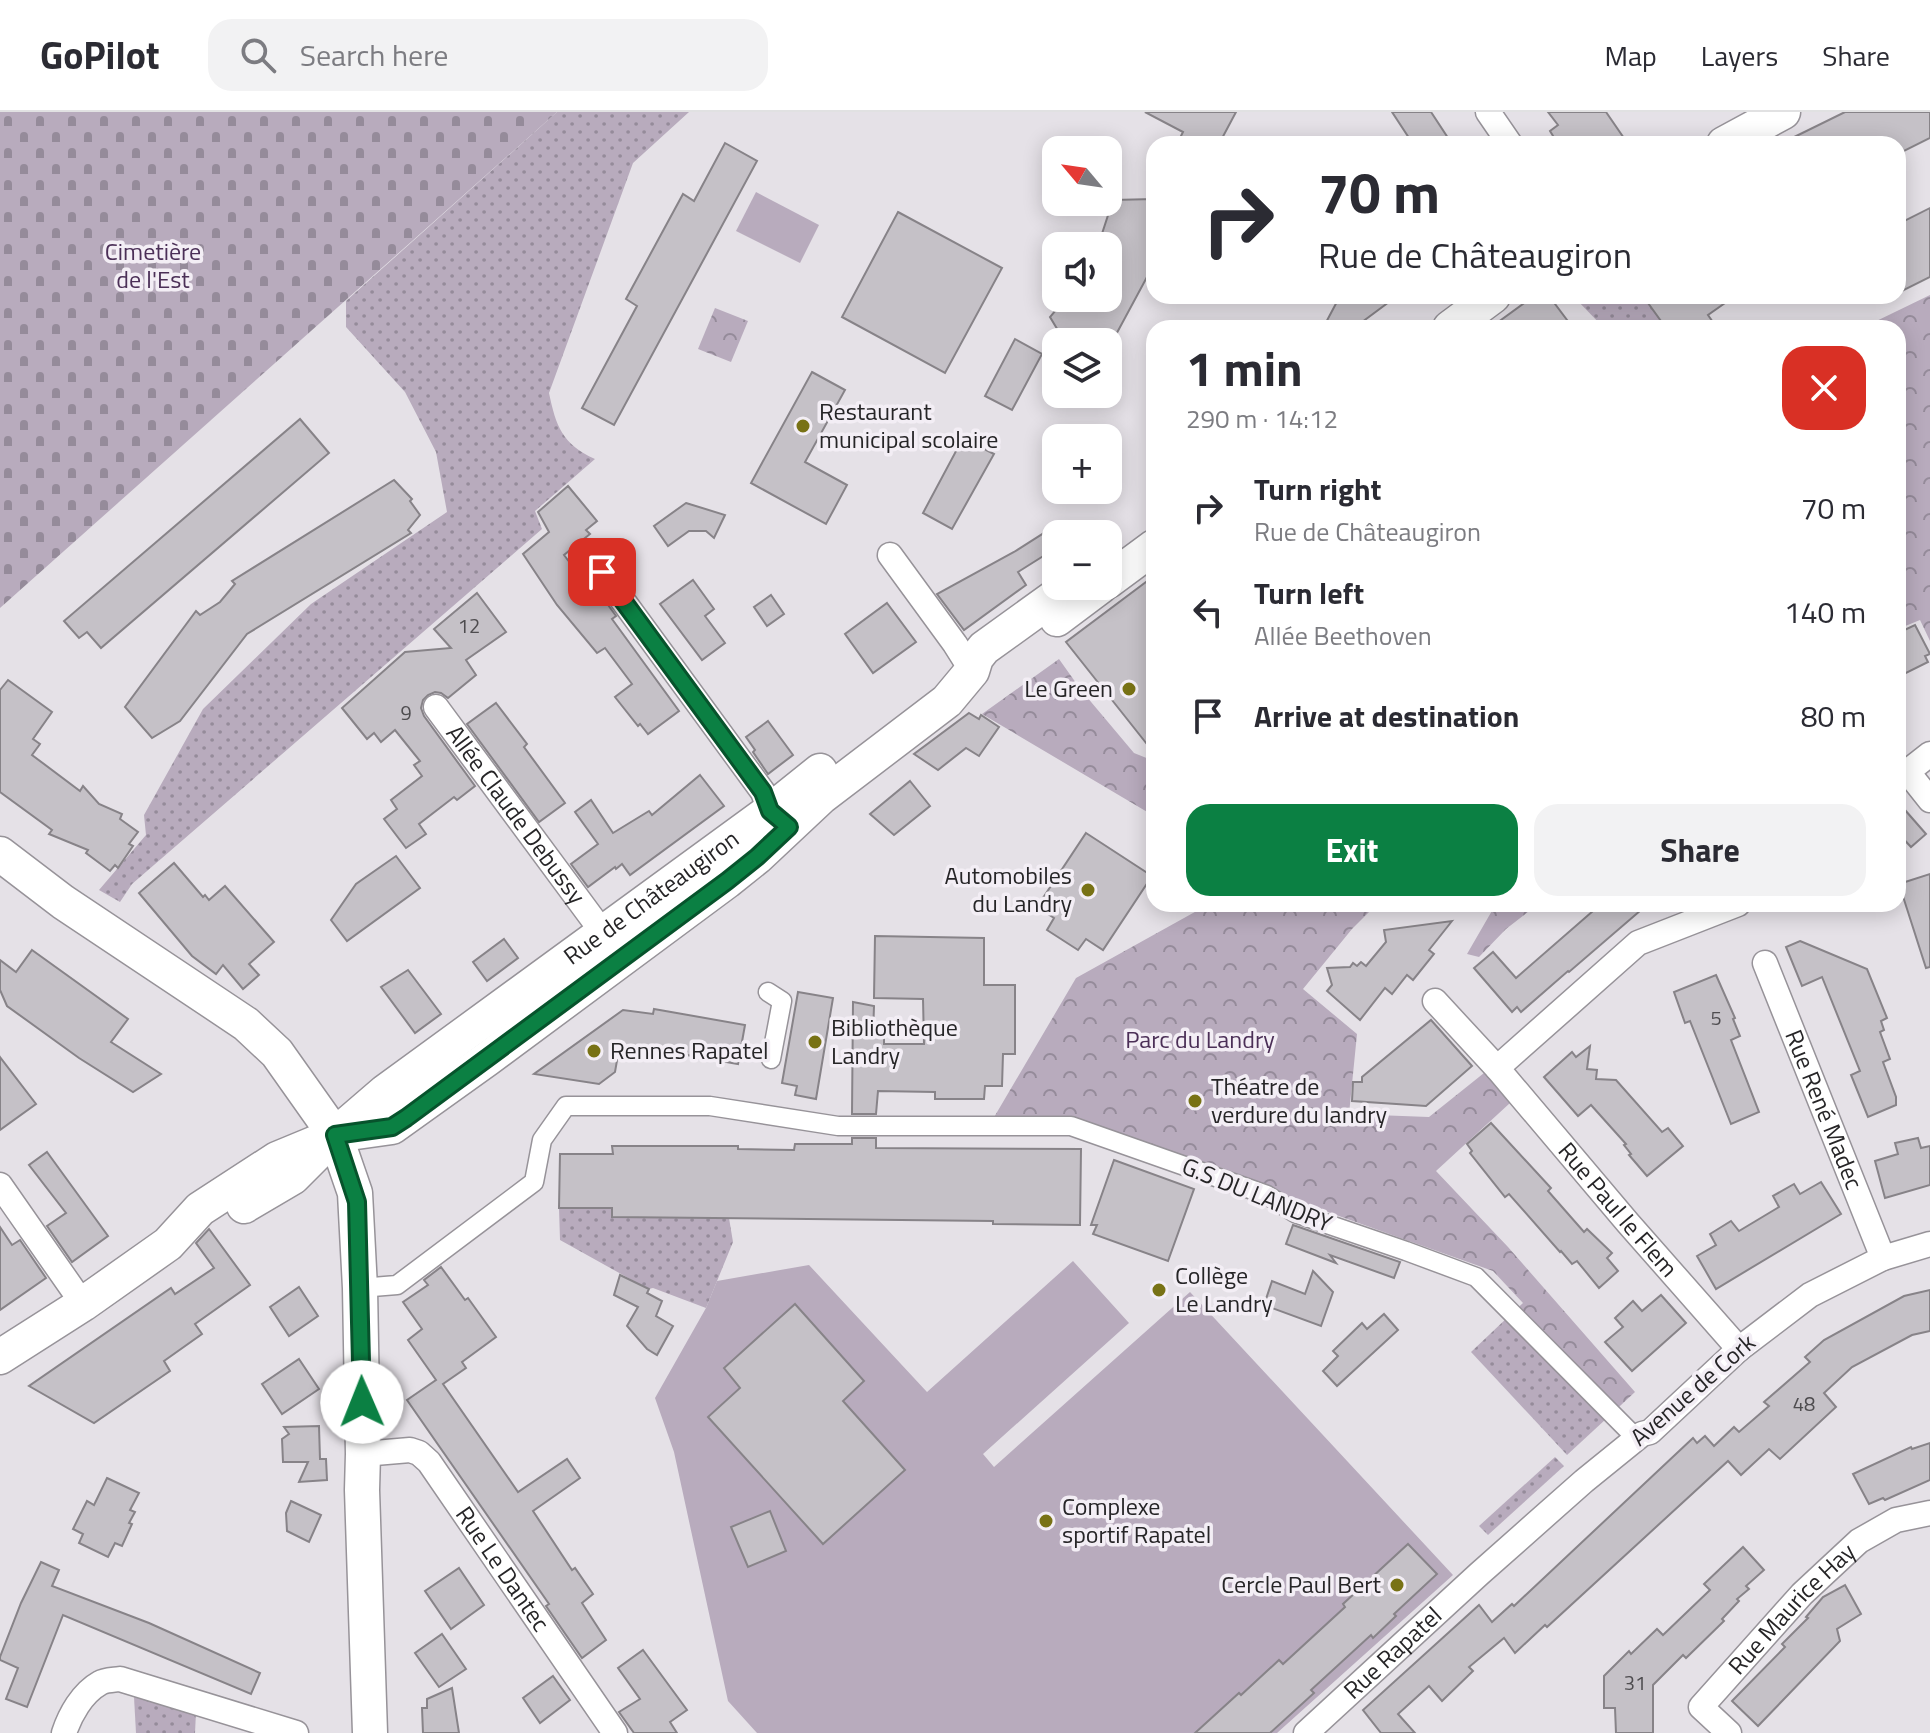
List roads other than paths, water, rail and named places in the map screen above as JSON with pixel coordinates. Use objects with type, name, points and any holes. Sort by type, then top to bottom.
[{"type":"main road","points":[[1739,136],[1783,112]]},
{"type":"main road","points":[[1434,320],[1455,304]]},
{"type":"main road","points":[[1461,320],[1482,304]]},
{"type":"main road","points":[[1122,549],[1146,532]]},
{"type":"main road","points":[[1122,571],[1146,553]]},
{"type":"main road","points":[[972,671],[976,658],[984,648],[1051,600]]},
{"type":"main road","name":"Rue de Châteaugiron","points":[[335,1135],[392,1127],[623,960],[757,857],[779,819],[843,752],[941,681],[997,665],[1083,600]]},
{"type":"main road","name":"Rue de Châteaugiron","points":[[0,1357],[168,1244],[205,1230],[293,1177],[335,1135],[402,1079],[602,932],[779,819]]},
{"type":"main road","points":[[0,854],[63,902],[246,1024],[277,1053],[335,1135],[357,1202],[370,1733]]},
{"type":"street","points":[[1488,112],[1504,136]]},
{"type":"street","points":[[890,555],[972,671]]},
{"type":"street","points":[[602,572],[763,792],[779,819]]},
{"type":"street","name":"Allée Claude Debussy","points":[[436,707],[623,960]]},
{"type":"street","points":[[1906,773],[1930,754]]},
{"type":"street","points":[[1906,778],[1930,800]]},
{"type":"street","points":[[1497,1068],[1638,943],[1717,912]]},
{"type":"street","name":"Rue René Madec","points":[[1765,963],[1883,1258]]},
{"type":"street","points":[[768,992],[782,1001],[771,1059]]},
{"type":"street","name":"Rue Paul le Flem","points":[[1435,1001],[1497,1068],[1739,1349]]},
{"type":"street","name":"G.S DU LANDRY","points":[[360,1288],[397,1285],[534,1182],[542,1140],[566,1106],[710,1106],[838,1126],[1071,1126],[1267,1195],[1295,1213],[1476,1277],[1637,1439]]},
{"type":"street","points":[[0,1185],[83,1304]]},
{"type":"street","name":"Avenue de Cork","points":[[1479,1574],[1584,1481],[1642,1434],[1650,1432],[1739,1349],[1810,1295],[1883,1258],[1930,1244]]},
{"type":"street","name":"Rue Le Dantec","points":[[363,1454],[410,1450],[429,1462],[615,1733]]},
{"type":"street","name":"Rue Maurice Hay","points":[[1729,1733],[1701,1707],[1802,1594],[1859,1541],[1896,1520],[1930,1513]]},
{"type":"street","name":"Rue Rapatel","points":[[1322,1728],[1479,1574]]},
{"type":"street","points":[[64,1733],[80,1701],[101,1682],[120,1679],[296,1733]]},
{"type":"place","name":"Restaurant municipal scolaire","points":[[803,426]]},
{"type":"place","name":"Le Green","points":[[1129,689]]},
{"type":"place","name":"Automobiles du Landry","points":[[1088,890]]},
{"type":"place","name":"Bibliothèque Landry","points":[[815,1042]]},
{"type":"place","name":"Rennes Rapatel","points":[[594,1051]]},
{"type":"place","name":"Théatre de verdure du landry","points":[[1195,1101]]},
{"type":"place","name":"Collège Le Landry","points":[[1159,1290]]},
{"type":"place","name":"Complexe sportif Rapatel","points":[[1046,1521]]},
{"type":"place","name":"Cercle Paul Bert","points":[[1397,1585]]},
{"type":"park label","name":"Cimetière de l'Est","points":[[153,266]]},
{"type":"park label","name":"Parc du Landry","points":[[1200,1040]]}]
